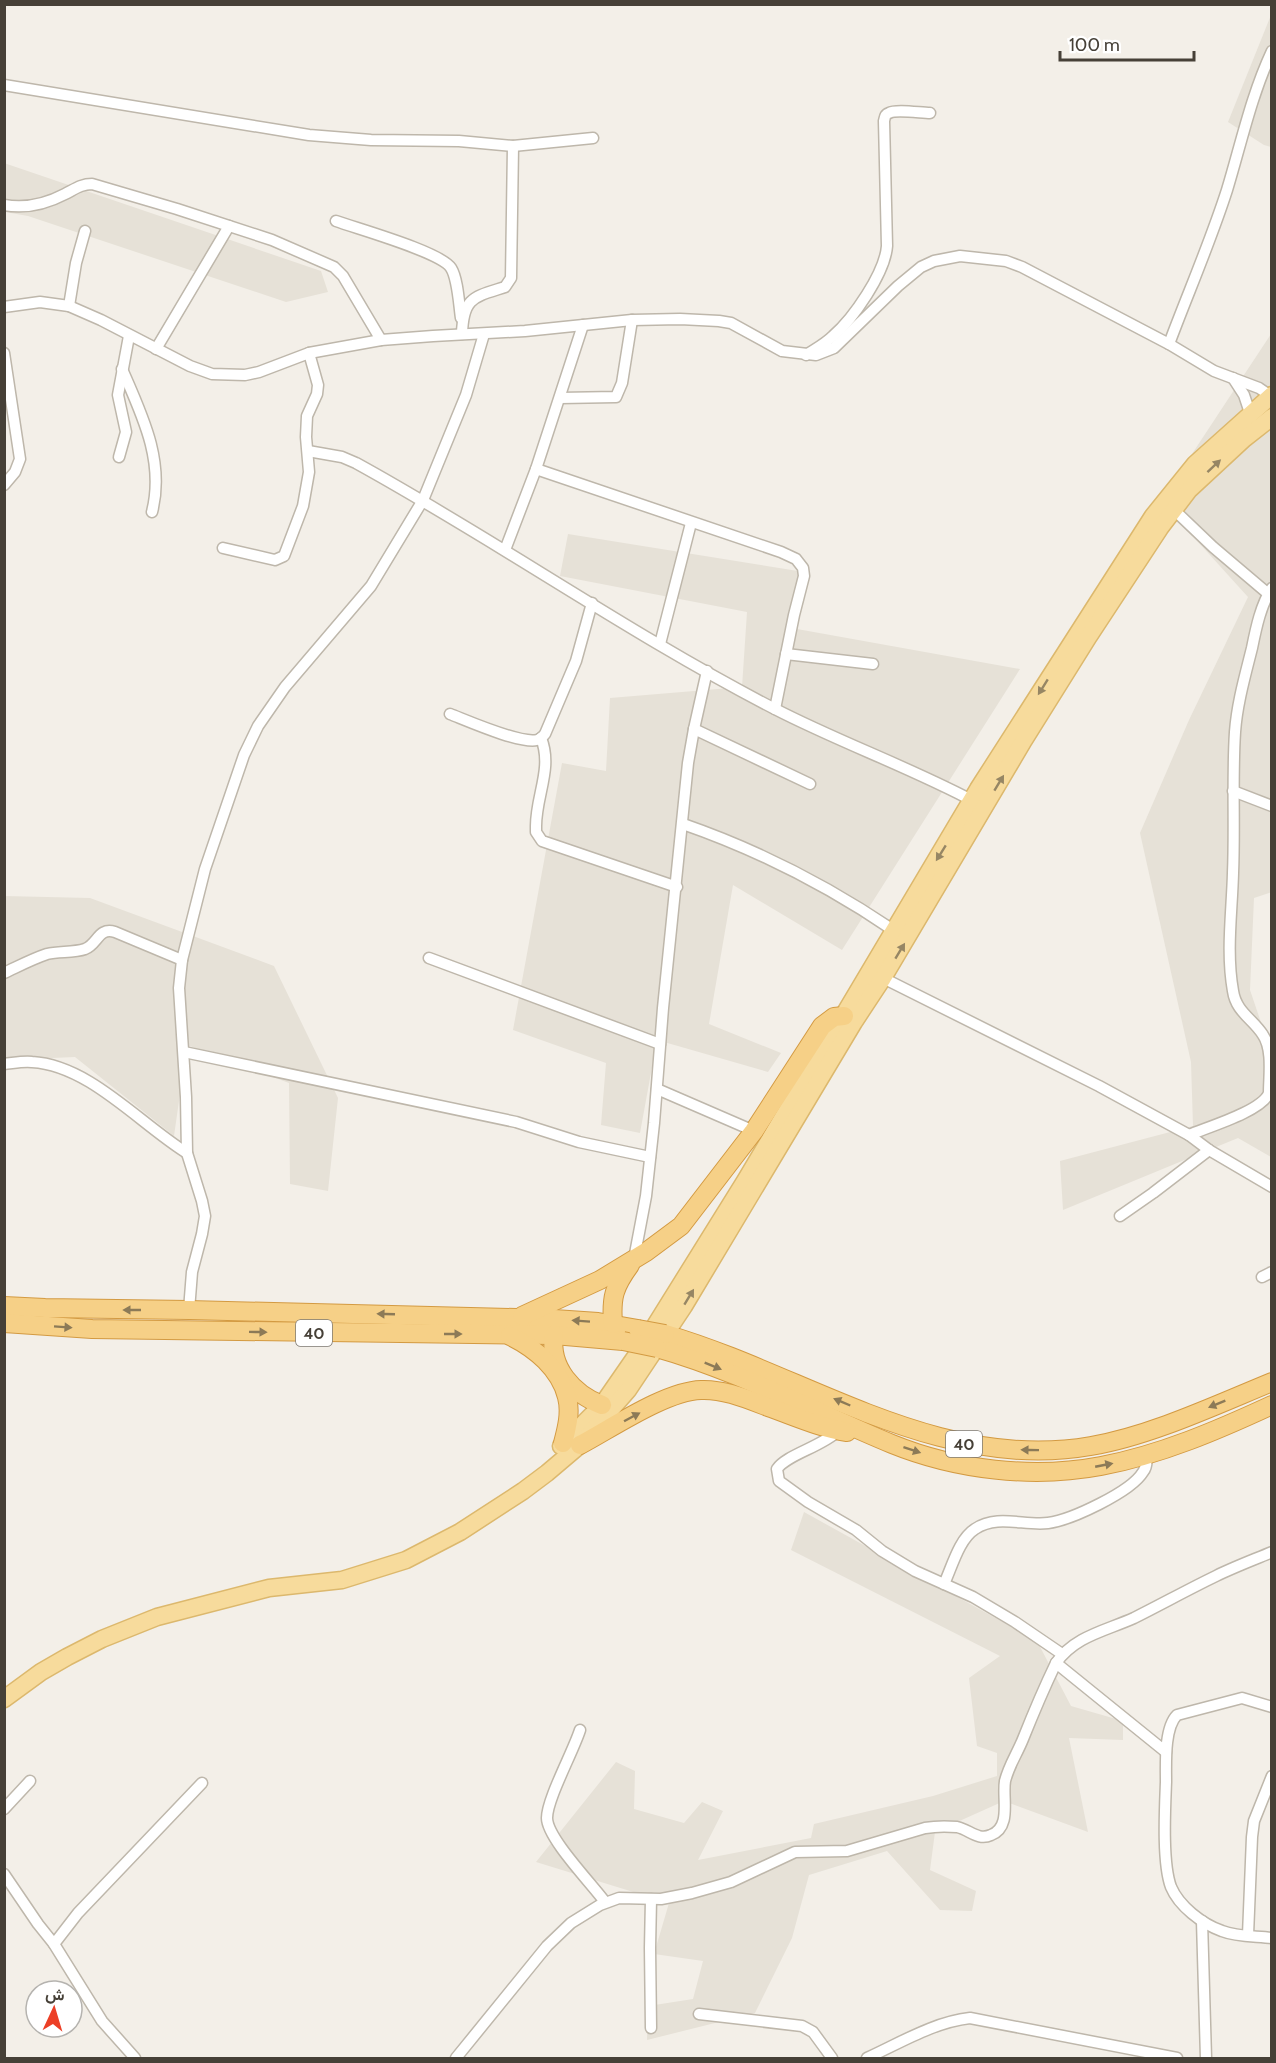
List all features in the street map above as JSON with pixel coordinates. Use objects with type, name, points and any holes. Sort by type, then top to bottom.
[{"type":"highway","points":[[518,1318],[600,1280],[658,1244],[681,1226],[754,1131],[822,1026],[829,1019],[849,1019]]},
{"type":"highway","points":[[613,1324],[611,1303],[613,1292],[620,1277],[634,1259]]},
{"type":"highway","name":"40","points":[[4,1306],[554,1319],[613,1324],[638,1329],[705,1362],[913,1451],[967,1465],[1020,1471],[1061,1471],[1101,1467],[1146,1455],[1272,1405]]},
{"type":"highway","points":[[93,1329],[94,1309]]},
{"type":"highway","name":"40","points":[[4,1323],[93,1329],[554,1335],[623,1341],[661,1341],[724,1353],[898,1425],[950,1441],[1005,1450],[1065,1450],[1114,1442],[1144,1433],[1272,1382]]},
{"type":"highway","points":[[506,1334],[533,1348],[560,1380],[567,1396],[572,1444],[658,1403],[683,1393],[700,1390],[732,1394],[838,1431],[877,1437]]},
{"type":"highway","points":[[554,1335],[552,1351],[566,1377],[577,1392],[586,1399],[602,1405]]},
{"type":"highway","points":[[1242,1394],[1252,1414]]},
{"type":"main road","points":[[4,1699],[41,1672],[67,1657],[102,1639],[157,1617],[269,1588],[307,1582],[342,1580],[388,1567],[428,1550],[572,1444],[628,1390],[684,1306],[849,1019],[893,930],[1089,636],[1195,464],[1271,396]]},
{"type":"main road","points":[[1169,505],[1272,417]]},
{"type":"main road","points":[[572,1444],[638,1353],[849,1019],[883,978],[979,804]]},
{"type":"street","points":[[1169,344],[1212,232],[1227,189],[1253,96],[1272,51]]},
{"type":"street","points":[[4,85],[309,135],[371,140],[459,141],[513,146],[593,138]]},
{"type":"street","points":[[806,355],[842,328],[876,280],[885,261],[887,246],[884,121],[886,115],[890,112],[930,113]]},
{"type":"street","points":[[462,329],[470,300],[506,287],[511,278],[513,146]]},
{"type":"street","points":[[4,205],[17,208],[33,207],[64,195],[81,185],[92,184],[294,248],[334,267],[343,276],[381,340]]},
{"type":"street","points":[[336,221],[421,250],[447,263],[454,276],[462,329]]},
{"type":"street","points":[[156,349],[229,226]]},
{"type":"street","points":[[69,306],[76,263],[85,231]]},
{"type":"street","points":[[4,306],[40,302],[69,306],[203,371],[222,375],[253,374],[309,353],[462,329],[484,334],[632,320],[680,319],[731,323],[782,351],[816,355],[834,348],[921,267],[947,257],[960,256],[1013,263],[1169,344],[1214,371],[1259,388],[1271,396]]},
{"type":"street","points":[[560,398],[616,397],[622,383],[632,320]]},
{"type":"street","points":[[506,550],[536,470],[583,325]]},
{"type":"street","points":[[189,1310],[192,1272],[202,1234],[204,1216],[202,1201],[187,1152],[184,1052],[179,999],[182,960],[209,858],[244,755],[255,732],[285,687],[371,586],[423,500],[466,395],[484,334]]},
{"type":"street","points":[[119,457],[126,432],[118,395],[129,336]]},
{"type":"street","points":[[4,353],[9,415],[20,459],[15,472],[4,484]]},
{"type":"street","points":[[223,548],[275,560],[284,556],[303,506],[309,472],[306,437],[308,416],[317,394],[318,385],[309,353]]},
{"type":"street","points":[[122,369],[145,423],[152,448],[157,478],[152,512]]},
{"type":"street","points":[[1232,378],[1244,395],[1250,414]]},
{"type":"street","points":[[308,451],[342,457],[356,463],[423,500],[660,644],[775,709],[931,779],[979,804]]},
{"type":"street","points":[[536,470],[604,491],[796,559],[804,571],[804,576],[775,709]]},
{"type":"street","points":[[1169,505],[1270,593],[1254,638],[1235,731],[1230,973],[1233,995],[1238,1006],[1265,1039],[1268,1049],[1269,1093],[1267,1099],[1262,1103],[1189,1135]]},
{"type":"street","points":[[660,644],[691,523]]},
{"type":"street","points":[[450,714],[520,738],[537,740],[541,738],[545,734],[576,661],[592,603]]},
{"type":"street","points":[[786,654],[873,664]]},
{"type":"street","points":[[634,1259],[646,1196],[686,781],[694,729],[707,671]]},
{"type":"street","points":[[694,729],[810,784]]},
{"type":"street","points":[[541,738],[546,755],[546,769],[536,832],[542,841],[677,887]]},
{"type":"street","points":[[1233,791],[1272,806]]},
{"type":"street","points":[[683,824],[799,873],[853,903],[893,930]]},
{"type":"street","points":[[4,973],[47,954],[84,949],[107,930],[182,960]]},
{"type":"street","points":[[429,958],[660,1044]]},
{"type":"street","points":[[883,978],[1036,1053],[1189,1135],[1209,1150],[1272,1186]]},
{"type":"street","points":[[184,1052],[516,1122],[555,1135],[650,1157]]},
{"type":"street","points":[[4,1064],[37,1062],[80,1078],[101,1089],[187,1152]]},
{"type":"street","points":[[657,1089],[754,1131]]},
{"type":"street","points":[[1120,1215],[1154,1194],[1209,1150]]},
{"type":"street","points":[[838,1431],[815,1447],[780,1463],[777,1469],[779,1480],[808,1502],[856,1530],[882,1551],[915,1571],[973,1597],[998,1612],[1059,1659],[1166,1752]]},
{"type":"street","points":[[944,1584],[959,1551],[969,1534],[977,1527],[992,1522],[1012,1521],[1044,1524],[1075,1516],[1136,1481],[1144,1471],[1147,1462],[1146,1455]]},
{"type":"street","points":[[456,2058],[547,1946],[571,1923],[605,1902],[624,1897],[669,1898],[718,1886],[795,1852],[847,1851],[936,1826],[959,1828],[981,1838],[995,1834],[1003,1823],[1005,1784],[1013,1756],[1059,1659],[1071,1646],[1218,1575],[1272,1552]]},
{"type":"street","points":[[1272,1707],[1242,1698],[1177,1715],[1172,1720],[1166,1752],[1165,1821],[1167,1876],[1174,1892],[1190,1911],[1222,1932],[1272,1938]]},
{"type":"street","points":[[580,1730],[549,1805],[547,1820],[562,1848],[605,1902]]},
{"type":"street","points":[[1248,1935],[1254,1821],[1272,1776]]},
{"type":"street","points":[[4,1809],[30,1781]]},
{"type":"street","points":[[54,1944],[78,1913],[202,1783]]},
{"type":"street","points":[[4,1874],[54,1944],[102,2021],[135,2058]]},
{"type":"street","points":[[651,1899],[651,2028]]},
{"type":"street","points":[[1202,1921],[1206,2058]]},
{"type":"street","points":[[699,2014],[802,2026],[813,2032],[832,2058]]},
{"type":"street","points":[[867,2058],[937,2026],[953,2020],[970,2018],[1177,2058]]},
{"type":"shaded area","points":[[1271,15],[1271,147],[1228,122]]},
{"type":"shaded area","points":[[4,163],[321,271],[328,292],[286,302],[28,216],[5,212]]},
{"type":"shaded area","points":[[1271,334],[1272,892],[1254,898],[1250,990],[1271,1052],[1271,1157],[1238,1138],[1063,1210],[1060,1161],[1193,1126],[1191,1062],[1140,833],[1189,720],[1248,597],[1161,501]]},
{"type":"shaded area","points":[[568,534],[804,572],[797,629],[1020,669],[842,950],[733,885],[709,1024],[781,1053],[768,1072],[657,1040],[640,1133],[601,1125],[606,1063],[513,1030],[562,763],[606,771],[610,698],[742,687],[747,612],[560,576]]},
{"type":"shaded area","points":[[4,896],[90,898],[274,966],[338,1098],[328,1191],[290,1184],[289,1083],[187,1045],[174,1136],[75,1057],[5,1060]]},
{"type":"shaded area","points":[[804,1512],[1037,1641],[1071,1706],[1123,1721],[1123,1740],[1069,1738],[1088,1832],[1004,1801],[935,1832],[930,1870],[976,1891],[972,1911],[940,1910],[887,1851],[809,1875],[792,1938],[755,2013],[647,2040],[648,2006],[693,1999],[703,1961],[654,1954],[669,1903],[536,1862],[616,1762],[635,1771],[634,1809],[684,1823],[702,1802],[723,1811],[698,1860],[811,1838],[814,1824],[933,1796],[997,1776],[997,1753],[977,1746],[969,1678],[1000,1656],[791,1550]]}]
